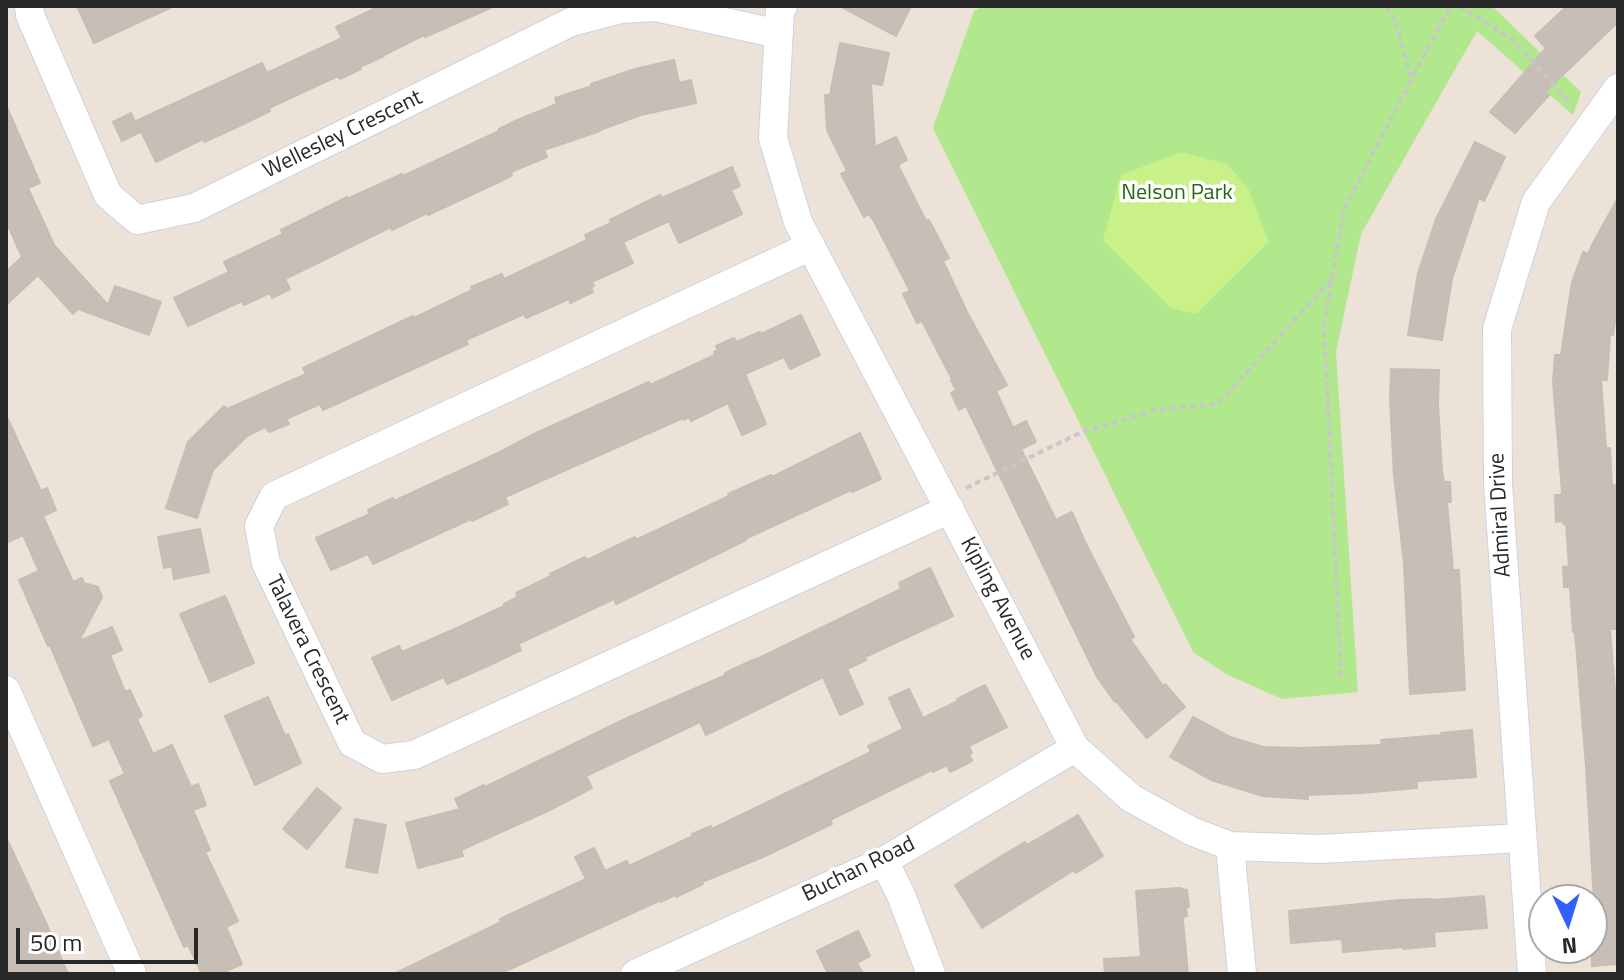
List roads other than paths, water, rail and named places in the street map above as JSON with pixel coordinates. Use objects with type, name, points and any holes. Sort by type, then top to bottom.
[{"type":"street","name":"Wellesley Crescent","points":[[29,6],[30,15],[108,195],[137,220],[194,208],[571,22],[621,9],[656,7],[781,20]]},
{"type":"street","name":"Kipling Avenue","points":[[781,20],[773,138],[798,222],[958,498],[1075,748],[1131,798],[1191,831],[1230,846],[1320,849],[1522,838]]},
{"type":"street","name":"Admiral Drive","points":[[1532,974],[1498,484],[1497,329],[1536,202],[1618,88]]},
{"type":"street","name":"Talavera Crescent","points":[[811,246],[274,496],[259,526],[266,563],[352,743],[382,759],[414,755],[958,498]]},
{"type":"street","points":[[6,690],[132,974]]},
{"type":"street","name":"Buchan Road","points":[[635,974],[884,861],[1075,748]]},
{"type":"street","points":[[1230,846],[1242,974]]},
{"type":"street","points":[[884,861],[901,895],[931,974]]},
{"type":"park label","name":"Nelson Park","points":[[1177,194]]}]
